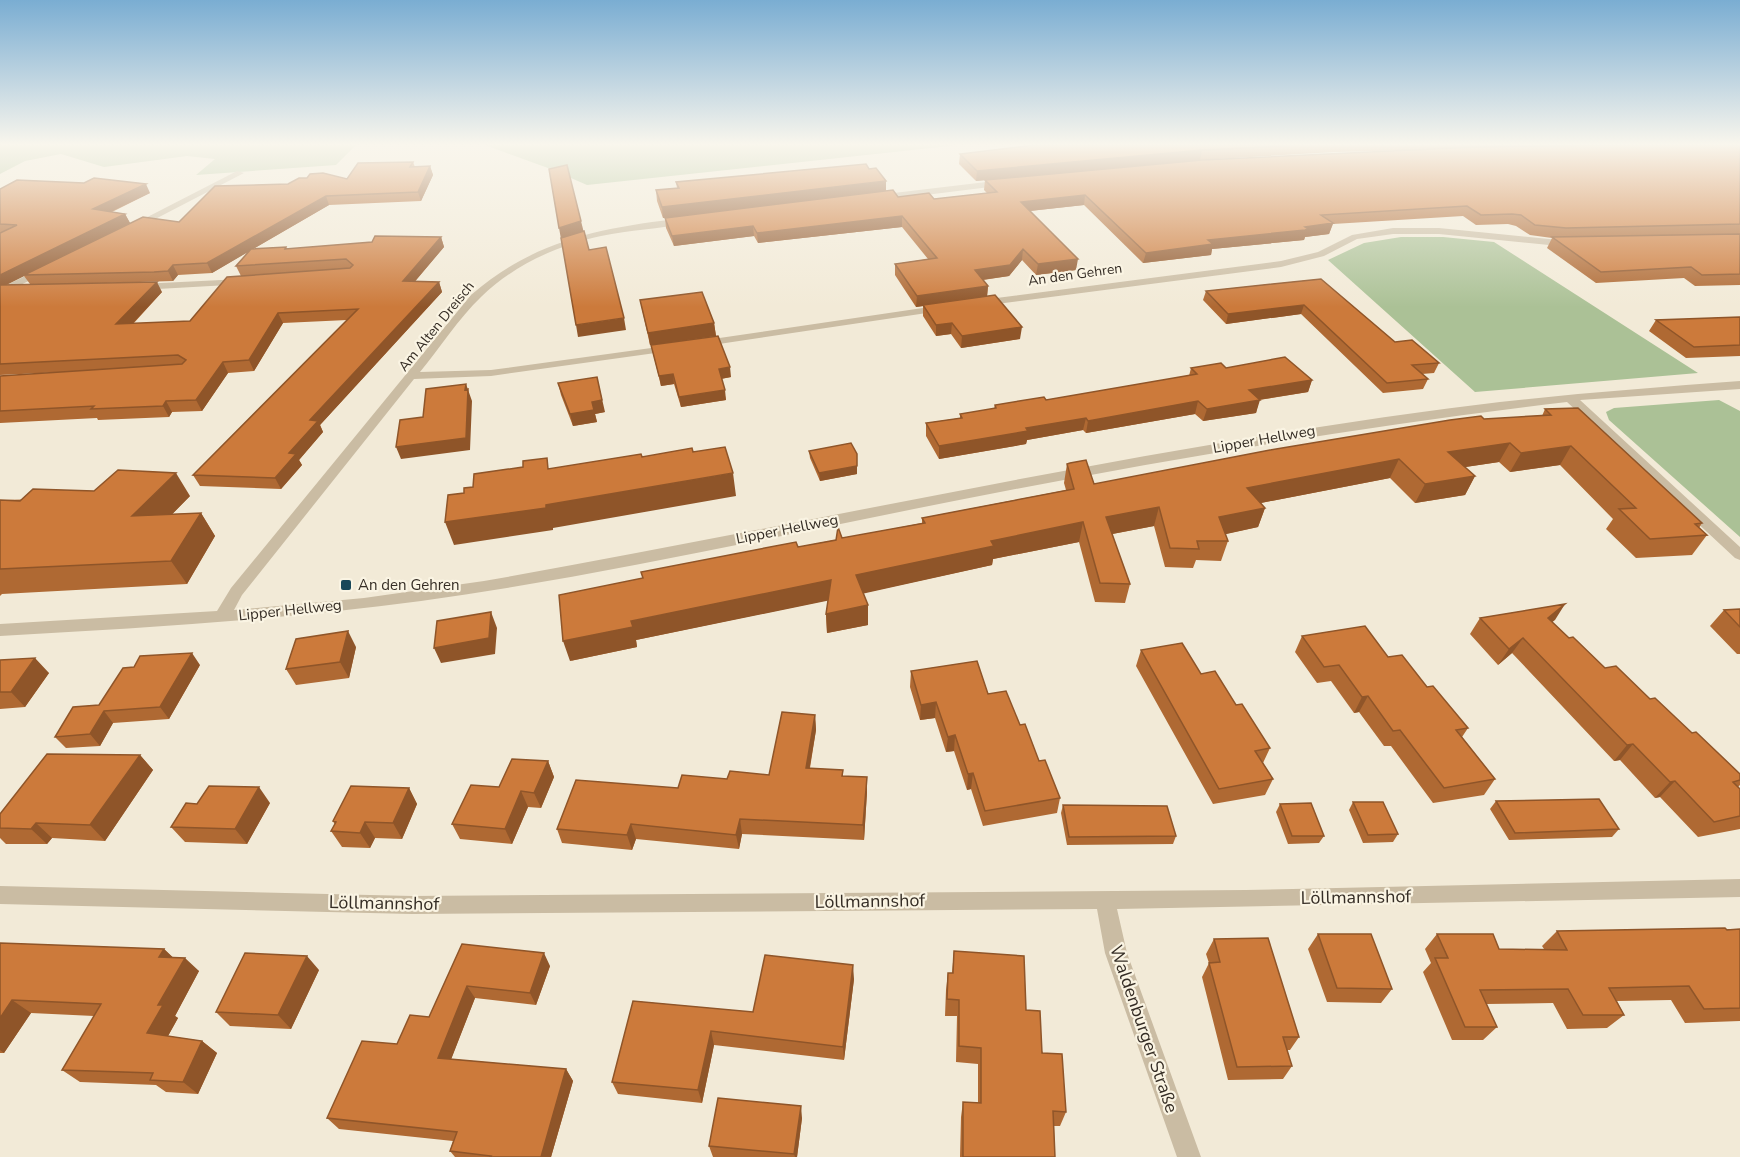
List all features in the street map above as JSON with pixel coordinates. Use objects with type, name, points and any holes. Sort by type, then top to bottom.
[{"type":"street","points":[[120,234],[189,199]]},
{"type":"street","name":"Am Alten Dreisch","points":[[222,617],[236,592],[475,297],[501,273],[526,259],[595,234],[694,219]]},
{"type":"street","name":"An den Gehren","points":[[412,376],[471,376],[960,306],[1281,264],[1321,254],[1355,237],[1379,232],[1439,231],[1521,241],[1576,244]]},
{"type":"street","points":[[3,291],[57,264]]},
{"type":"street","points":[[124,288],[250,281]]},
{"type":"street","points":[[3,291],[26,290]]},
{"type":"street","name":"Lipper Hellweg","points":[[0,630],[222,617],[481,587],[1284,435],[1411,416],[1570,398],[1740,385]]},
{"type":"street","points":[[1570,398],[1740,555]]},
{"type":"street","name":"Löllmannshof","points":[[0,894],[412,905],[1105,900],[1740,888]]},
{"type":"street","name":"Waldenburger Straße","points":[[1105,900],[1116,953],[1189,1157]]},
{"type":"green space","points":[[1401,237],[1443,237],[1494,242],[1698,373],[1475,392],[1328,260],[1364,243]]},
{"type":"green space","points":[[1719,400],[1740,411],[1740,537],[1609,420],[1606,412],[1614,408]]},
{"type":"building","points":[[0,199],[114,199],[93,209],[125,214],[0,275],[0,233],[17,225],[0,224]]},
{"type":"building","points":[[202,199],[321,199],[207,263],[173,265],[168,271],[154,272],[24,275],[143,217],[179,222]]},
{"type":"building","points":[[554,199],[575,199],[581,221],[559,228]]},
{"type":"building","points":[[659,199],[731,199],[662,207]]},
{"type":"building","points":[[820,199],[1048,199],[1021,202],[1078,259],[1038,264],[1023,249],[1010,265],[975,270],[988,286],[917,296],[895,264],[937,258],[902,216],[757,233],[753,226],[672,236],[665,218]]},
{"type":"building","points":[[1089,199],[1740,199],[1740,224],[1566,228],[1535,225],[1521,215],[1481,215],[1467,206],[1321,215],[1333,223],[1305,227],[1308,229],[1305,230],[1208,240],[1213,244],[1146,253]]},
{"type":"building","points":[[584,231],[589,250],[606,247],[624,318],[576,325],[561,238]]},
{"type":"building","points":[[1740,234],[1740,274],[1702,275],[1691,267],[1601,272],[1552,237]]},
{"type":"building","points":[[375,236],[441,237],[403,281],[439,282],[310,420],[318,421],[289,453],[296,454],[275,478],[193,475],[358,309],[278,313],[249,360],[223,362],[196,400],[166,401],[163,406],[91,409],[94,406],[0,411],[0,376],[182,364],[186,360],[178,355],[0,364],[0,285],[157,282],[116,324],[190,321],[227,277],[350,268],[353,265],[346,259],[236,266],[251,249],[286,247],[285,249],[372,242]]},
{"type":"building","points":[[1321,279],[1395,342],[1412,340],[1439,363],[1412,365],[1428,379],[1387,383],[1304,305],[1228,314],[1206,291]]},
{"type":"building","points":[[702,292],[714,323],[648,333],[640,300]]},
{"type":"building","points":[[995,295],[1022,327],[962,336],[952,323],[936,325],[923,305]]},
{"type":"building","points":[[1740,317],[1740,345],[1694,347],[1656,320]]},
{"type":"building","points":[[718,336],[730,367],[719,369],[725,390],[679,397],[673,374],[659,376],[651,345]]},
{"type":"building","points":[[1285,357],[1312,380],[1249,390],[1260,400],[1207,409],[1198,401],[1088,421],[1086,418],[1026,428],[1028,431],[939,446],[926,423],[962,418],[960,414],[996,408],[995,405],[1044,397],[1046,400],[1197,374],[1191,368],[1221,363],[1226,368]]},
{"type":"building","points":[[597,377],[602,400],[592,402],[594,410],[570,414],[558,383]]},
{"type":"building","points":[[466,384],[465,390],[468,389],[466,438],[396,447],[400,420],[423,417],[426,389]]},
{"type":"building","points":[[1578,408],[1702,523],[1695,524],[1707,535],[1650,539],[1619,509],[1636,508],[1571,446],[1521,453],[1510,443],[1448,452],[1475,476],[1425,484],[1399,459],[1247,488],[1265,508],[1219,517],[1228,541],[1197,541],[1199,549],[1170,548],[1159,507],[1106,517],[1130,584],[1100,583],[1083,522],[991,541],[994,546],[856,575],[868,605],[826,614],[831,580],[631,621],[633,627],[563,641],[559,595],[643,578],[641,572],[796,542],[798,547],[836,540],[838,527],[842,538],[925,523],[922,518],[1074,489],[1067,464],[1070,463],[1086,460],[1094,484],[1270,450],[1450,420],[1481,416],[1484,419],[1551,415],[1545,409]]},
{"type":"building","points":[[851,443],[857,454],[857,466],[819,473],[809,451]]},
{"type":"building","points":[[725,447],[733,473],[546,505],[546,508],[445,522],[448,495],[464,493],[464,488],[473,487],[474,474],[523,467],[523,461],[547,458],[548,469],[641,454],[642,457],[692,448],[693,452]]},
{"type":"building","points":[[118,470],[176,473],[132,516],[201,513],[171,561],[0,569],[0,500],[20,501],[33,489],[94,491]]},
{"type":"building","points":[[1565,604],[1548,618],[1569,638],[1573,637],[1605,668],[1616,666],[1650,699],[1655,698],[1692,733],[1696,732],[1740,774],[1740,780],[1733,782],[1740,789],[1740,816],[1714,822],[1675,781],[1670,782],[1633,744],[1627,745],[1523,638],[1509,649],[1480,618]]},
{"type":"building","points":[[1740,609],[1740,627],[1724,610]]},
{"type":"building","points":[[491,612],[489,638],[434,648],[437,621]]},
{"type":"building","points":[[1365,626],[1388,657],[1402,655],[1427,687],[1433,686],[1468,728],[1456,730],[1495,779],[1444,788],[1400,730],[1393,731],[1368,696],[1362,697],[1339,665],[1324,667],[1302,636]]},
{"type":"building","points":[[348,631],[340,662],[286,669],[296,639]]},
{"type":"building","points":[[1182,643],[1201,674],[1215,671],[1236,705],[1242,704],[1270,748],[1255,751],[1273,779],[1219,789],[1141,650]]},
{"type":"building","points":[[192,653],[160,707],[104,711],[90,734],[55,737],[73,707],[99,705],[123,668],[134,667],[140,656]]},
{"type":"building","points":[[35,658],[11,692],[0,692],[0,660]]},
{"type":"building","points":[[977,661],[988,694],[1006,691],[1020,725],[1025,724],[1039,761],[1045,760],[1060,798],[985,811],[973,773],[968,774],[955,735],[948,737],[936,702],[921,705],[911,671]]},
{"type":"building","points":[[782,712],[815,715],[806,768],[843,770],[842,776],[867,777],[863,825],[740,819],[736,835],[631,824],[627,835],[557,829],[576,780],[678,788],[682,775],[727,779],[730,771],[769,775]]},
{"type":"building","points":[[47,754],[140,755],[90,825],[36,823],[31,829],[0,828],[0,814]]},
{"type":"building","points":[[512,759],[548,761],[534,793],[521,791],[505,829],[452,824],[471,785],[499,787]]},
{"type":"building","points":[[209,786],[259,787],[235,829],[171,827],[186,803],[197,804]]},
{"type":"building","points":[[351,786],[409,788],[393,823],[365,822],[360,833],[331,831],[336,822],[333,821]]},
{"type":"building","points":[[1599,799],[1619,829],[1515,833],[1496,801]]},
{"type":"building","points":[[1353,802],[1383,802],[1398,834],[1368,835]]},
{"type":"building","points":[[1311,803],[1324,836],[1292,836],[1280,804]]},
{"type":"building","points":[[1063,805],[1167,806],[1176,836],[1069,837]]},
{"type":"building","points":[[1725,928],[1727,930],[1740,929],[1740,1008],[1704,1009],[1689,986],[1609,988],[1624,1015],[1583,1015],[1568,989],[1480,990],[1497,1027],[1465,1027],[1435,958],[1448,958],[1437,934],[1493,934],[1499,949],[1567,950],[1557,931]]},
{"type":"building","points":[[1318,934],[1371,934],[1392,989],[1337,988]]},
{"type":"building","points":[[1268,938],[1299,1037],[1283,1037],[1292,1066],[1237,1067],[1209,963],[1220,962],[1214,939]]},
{"type":"building","points":[[0,943],[164,949],[159,957],[185,958],[158,1005],[163,1005],[147,1033],[202,1041],[183,1082],[150,1080],[153,1073],[62,1070],[101,1004],[12,1000],[0,1018]]},
{"type":"building","points":[[462,944],[544,953],[530,993],[467,986],[438,1058],[566,1069],[541,1157],[490,1157],[450,1151],[457,1132],[327,1118],[362,1041],[397,1044],[410,1015],[429,1017]]},
{"type":"building","points":[[954,951],[1024,956],[1026,1010],[1040,1011],[1042,1053],[1062,1054],[1066,1112],[1053,1111],[1055,1157],[963,1157],[963,1102],[981,1103],[981,1048],[959,1046],[959,1000],[947,999],[948,973],[953,973]]},
{"type":"building","points":[[245,953],[307,956],[278,1015],[216,1012]]},
{"type":"building","points":[[765,955],[853,965],[843,1047],[711,1031],[698,1090],[612,1082],[633,1001],[753,1012]]},
{"type":"building","points":[[718,1098],[801,1106],[794,1154],[709,1146]]},
{"type":"place","name":"An den Gehren","points":[[346,585]]}]
